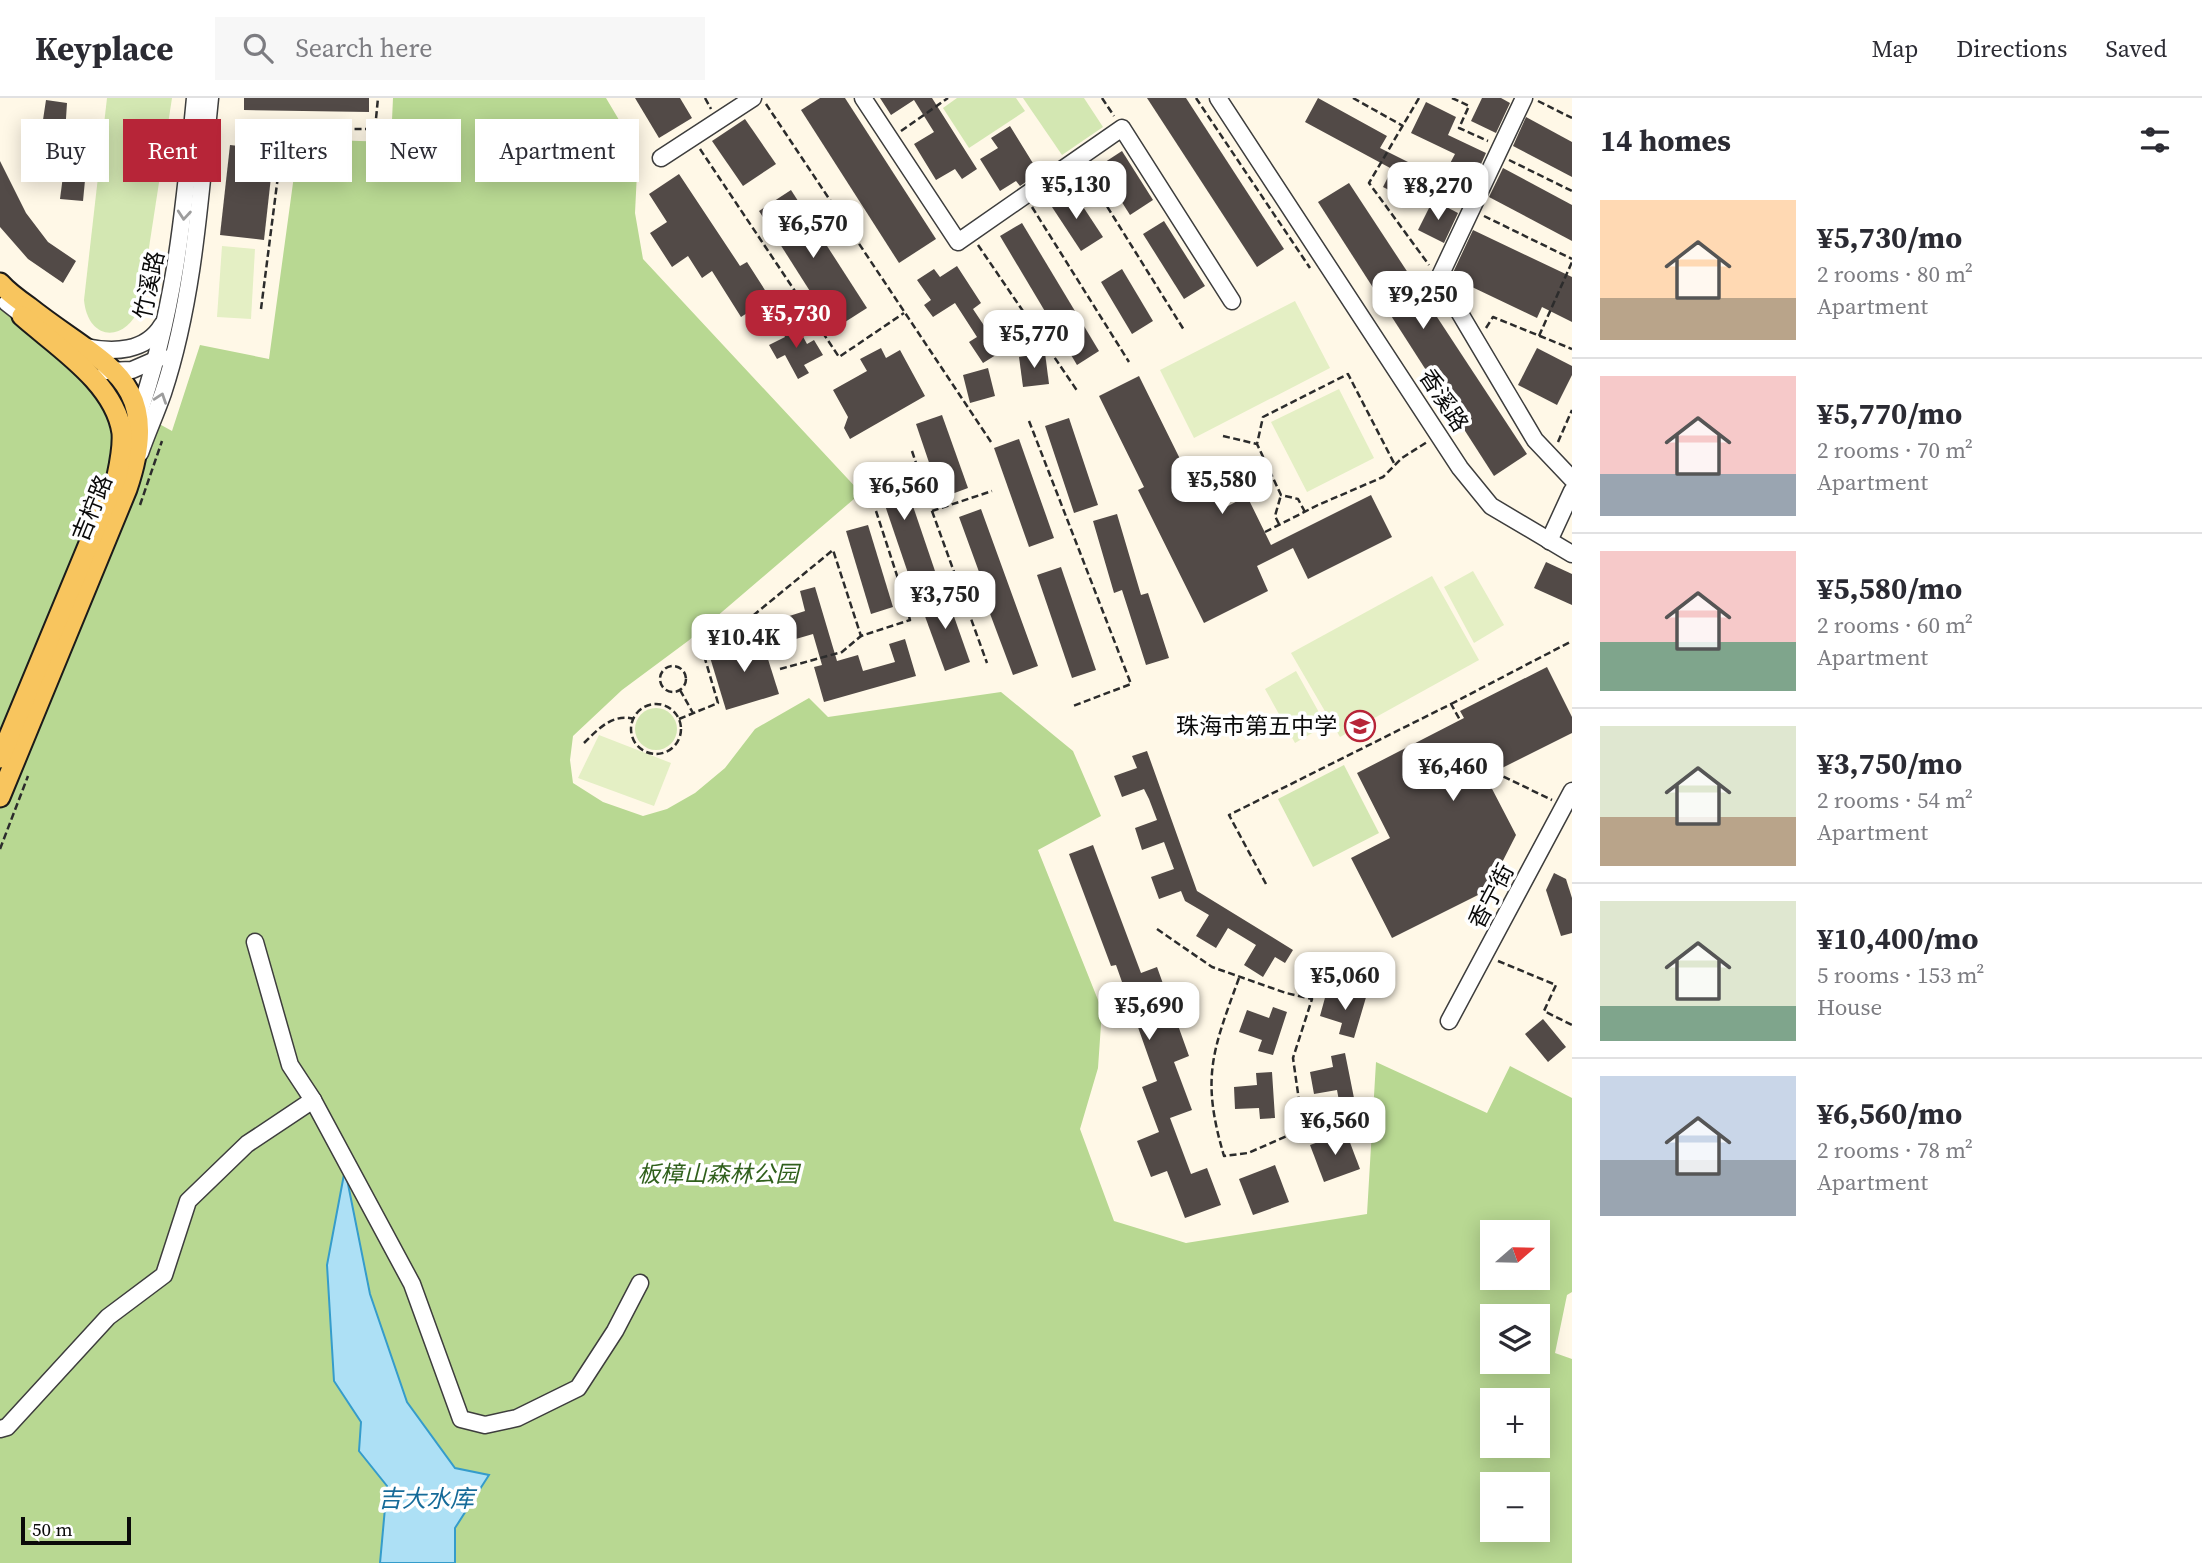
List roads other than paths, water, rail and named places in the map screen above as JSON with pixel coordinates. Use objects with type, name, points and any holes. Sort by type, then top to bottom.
[{"type":"main road","name":"吉柠路","points":[[0,283],[116,372],[130,392],[138,417],[136,462],[0,797]]},
{"type":"main road","name":"吉柠路","points":[[0,758],[117,476],[121,431],[106,394],[94,380],[4,300]]},
{"type":"street","name":"竹溪路","points":[[117,476],[138,417],[167,317],[181,241],[195,98]]},
{"type":"street","name":"竹溪路","points":[[136,462],[163,392],[176,340],[199,211],[209,98]]},
{"type":"street","points":[[661,158],[753,98]]},
{"type":"street","points":[[863,98],[958,242],[1122,128],[1232,301]]},
{"type":"street","name":"香溪路","points":[[1219,98],[1439,435],[1490,506],[1572,554]]},
{"type":"street","points":[[1524,98],[1439,278],[1535,440],[1572,478]]},
{"type":"street","points":[[4,300],[88,365],[116,372],[139,368],[155,361],[176,340]]},
{"type":"street","points":[[86,347],[114,351],[140,345],[159,330],[167,317]]},
{"type":"street","points":[[1549,541],[1572,491]]},
{"type":"street","name":"香宁街","points":[[1449,1021],[1568,798]]},
{"type":"street","points":[[255,942],[290,1065],[313,1100],[412,1284],[461,1419],[485,1424],[517,1418],[578,1388],[615,1331],[640,1283]]},
{"type":"street","points":[[0,1429],[7,1427],[108,1317],[164,1275],[188,1201],[247,1144],[313,1100]]},
{"type":"water","name":"吉大水库","points":[[345,1169],[370,1294],[407,1402],[455,1468],[489,1475],[455,1528],[455,1563],[380,1563],[387,1486],[359,1451],[361,1422],[334,1381],[327,1265]]},
{"type":"place","name":"珠海市第五中学","points":[[1360,726]]},
{"type":"park label","name":"板樟山森林公园","points":[[718,1174]]}]
